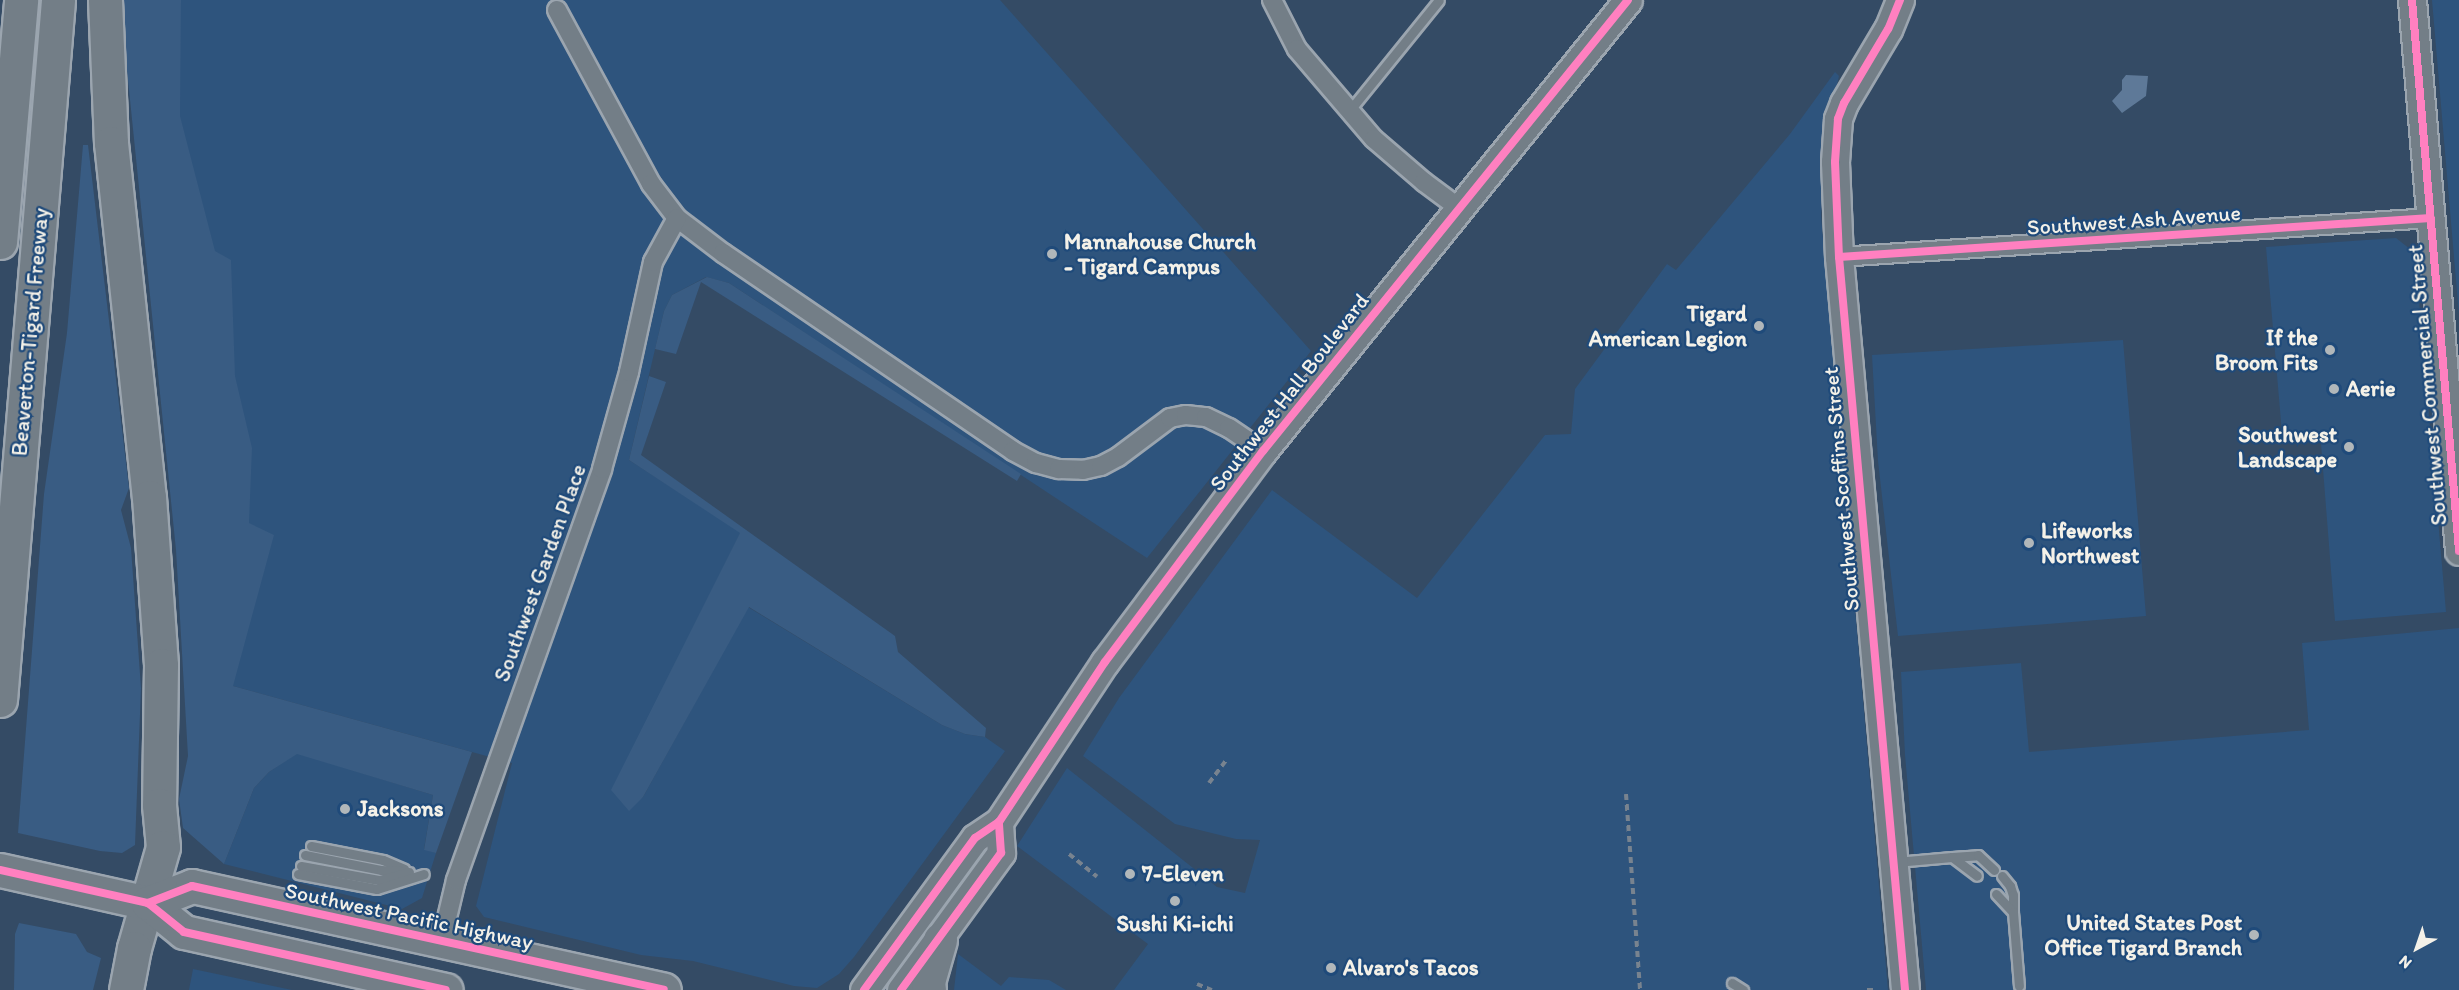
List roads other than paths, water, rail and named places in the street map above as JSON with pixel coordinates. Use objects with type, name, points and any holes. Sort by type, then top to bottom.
[{"type":"highway","name":"Beaverton-Tigard Freeway","points":[[0,242],[21,0]]},
{"type":"highway","name":"Beaverton-Tigard Freeway","points":[[0,700],[58,0]]},
{"type":"highway","points":[[105,0],[112,154],[148,496],[160,642],[159,805],[163,847],[134,948],[126,990]]},
{"type":"highway","points":[[0,870],[148,903],[184,932],[442,990]]},
{"type":"highway","name":"Southwest Pacific Highway","points":[[148,903],[192,886],[441,943],[664,990]]},
{"type":"highway","points":[[929,990],[928,982],[940,940]]},
{"type":"street","points":[[1272,0],[1298,49],[1374,139],[1424,182],[1459,208]]},
{"type":"street","name":"Southwest Hall Boulevard","points":[[864,990],[975,838],[999,822],[1105,662],[1263,451],[1628,0]]},
{"type":"street","name":"Southwest Scoffins Street","points":[[1900,0],[1888,29],[1854,84],[1838,119],[1835,162],[1839,257],[1905,990]]},
{"type":"street","name":"Southwest Commercial Street","points":[[2412,0],[2459,551]]},
{"type":"street","points":[[557,10],[651,184],[677,218],[723,253],[1013,451],[1036,463],[1059,469],[1083,470],[1101,466],[1118,458],[1170,418],[1186,415],[1206,417],[1229,428],[1263,451]]},
{"type":"street","name":"Southwest Garden Place","points":[[441,943],[456,880],[602,469],[629,372],[653,262],[677,218]]},
{"type":"street","name":"Southwest Ash Avenue","points":[[1839,257],[2431,219]]},
{"type":"street","points":[[901,990],[940,940],[1001,853],[999,822]]},
{"type":"lane","points":[[1350,110],[1439,0]]},
{"type":"lane","points":[[311,846],[383,860],[409,872]]},
{"type":"lane","points":[[305,855],[381,870],[409,872]]},
{"type":"lane","points":[[1893,862],[1978,855],[1998,873],[2010,885],[2013,895],[2019,986]]},
{"type":"lane","points":[[1952,857],[1977,876]]},
{"type":"lane","points":[[409,872],[379,880],[300,870],[377,889],[424,874]]},
{"type":"lane","points":[[1996,894],[2013,912]]},
{"type":"lane","points":[[1732,983],[1743,990]]},
{"type":"place","name":"Mannahouse Church - Tigard Campus","points":[[1052,254]]},
{"type":"place","name":"Tigard American Legion","points":[[1759,326]]},
{"type":"place","name":"If the Broom Fits","points":[[2330,350]]},
{"type":"place","name":"Aerie","points":[[2334,389]]},
{"type":"place","name":"Southwest Landscape","points":[[2349,447]]},
{"type":"place","name":"Lifeworks Northwest","points":[[2029,543]]},
{"type":"place","name":"Jacksons","points":[[345,809]]},
{"type":"place","name":"7-Eleven","points":[[1130,874]]},
{"type":"place","name":"Sushi Ki-ichi","points":[[1175,901]]},
{"type":"place","name":"United States Post Office Tigard Branch","points":[[2254,935]]},
{"type":"place","name":"Alvaro's Tacos","points":[[1331,968]]}]
